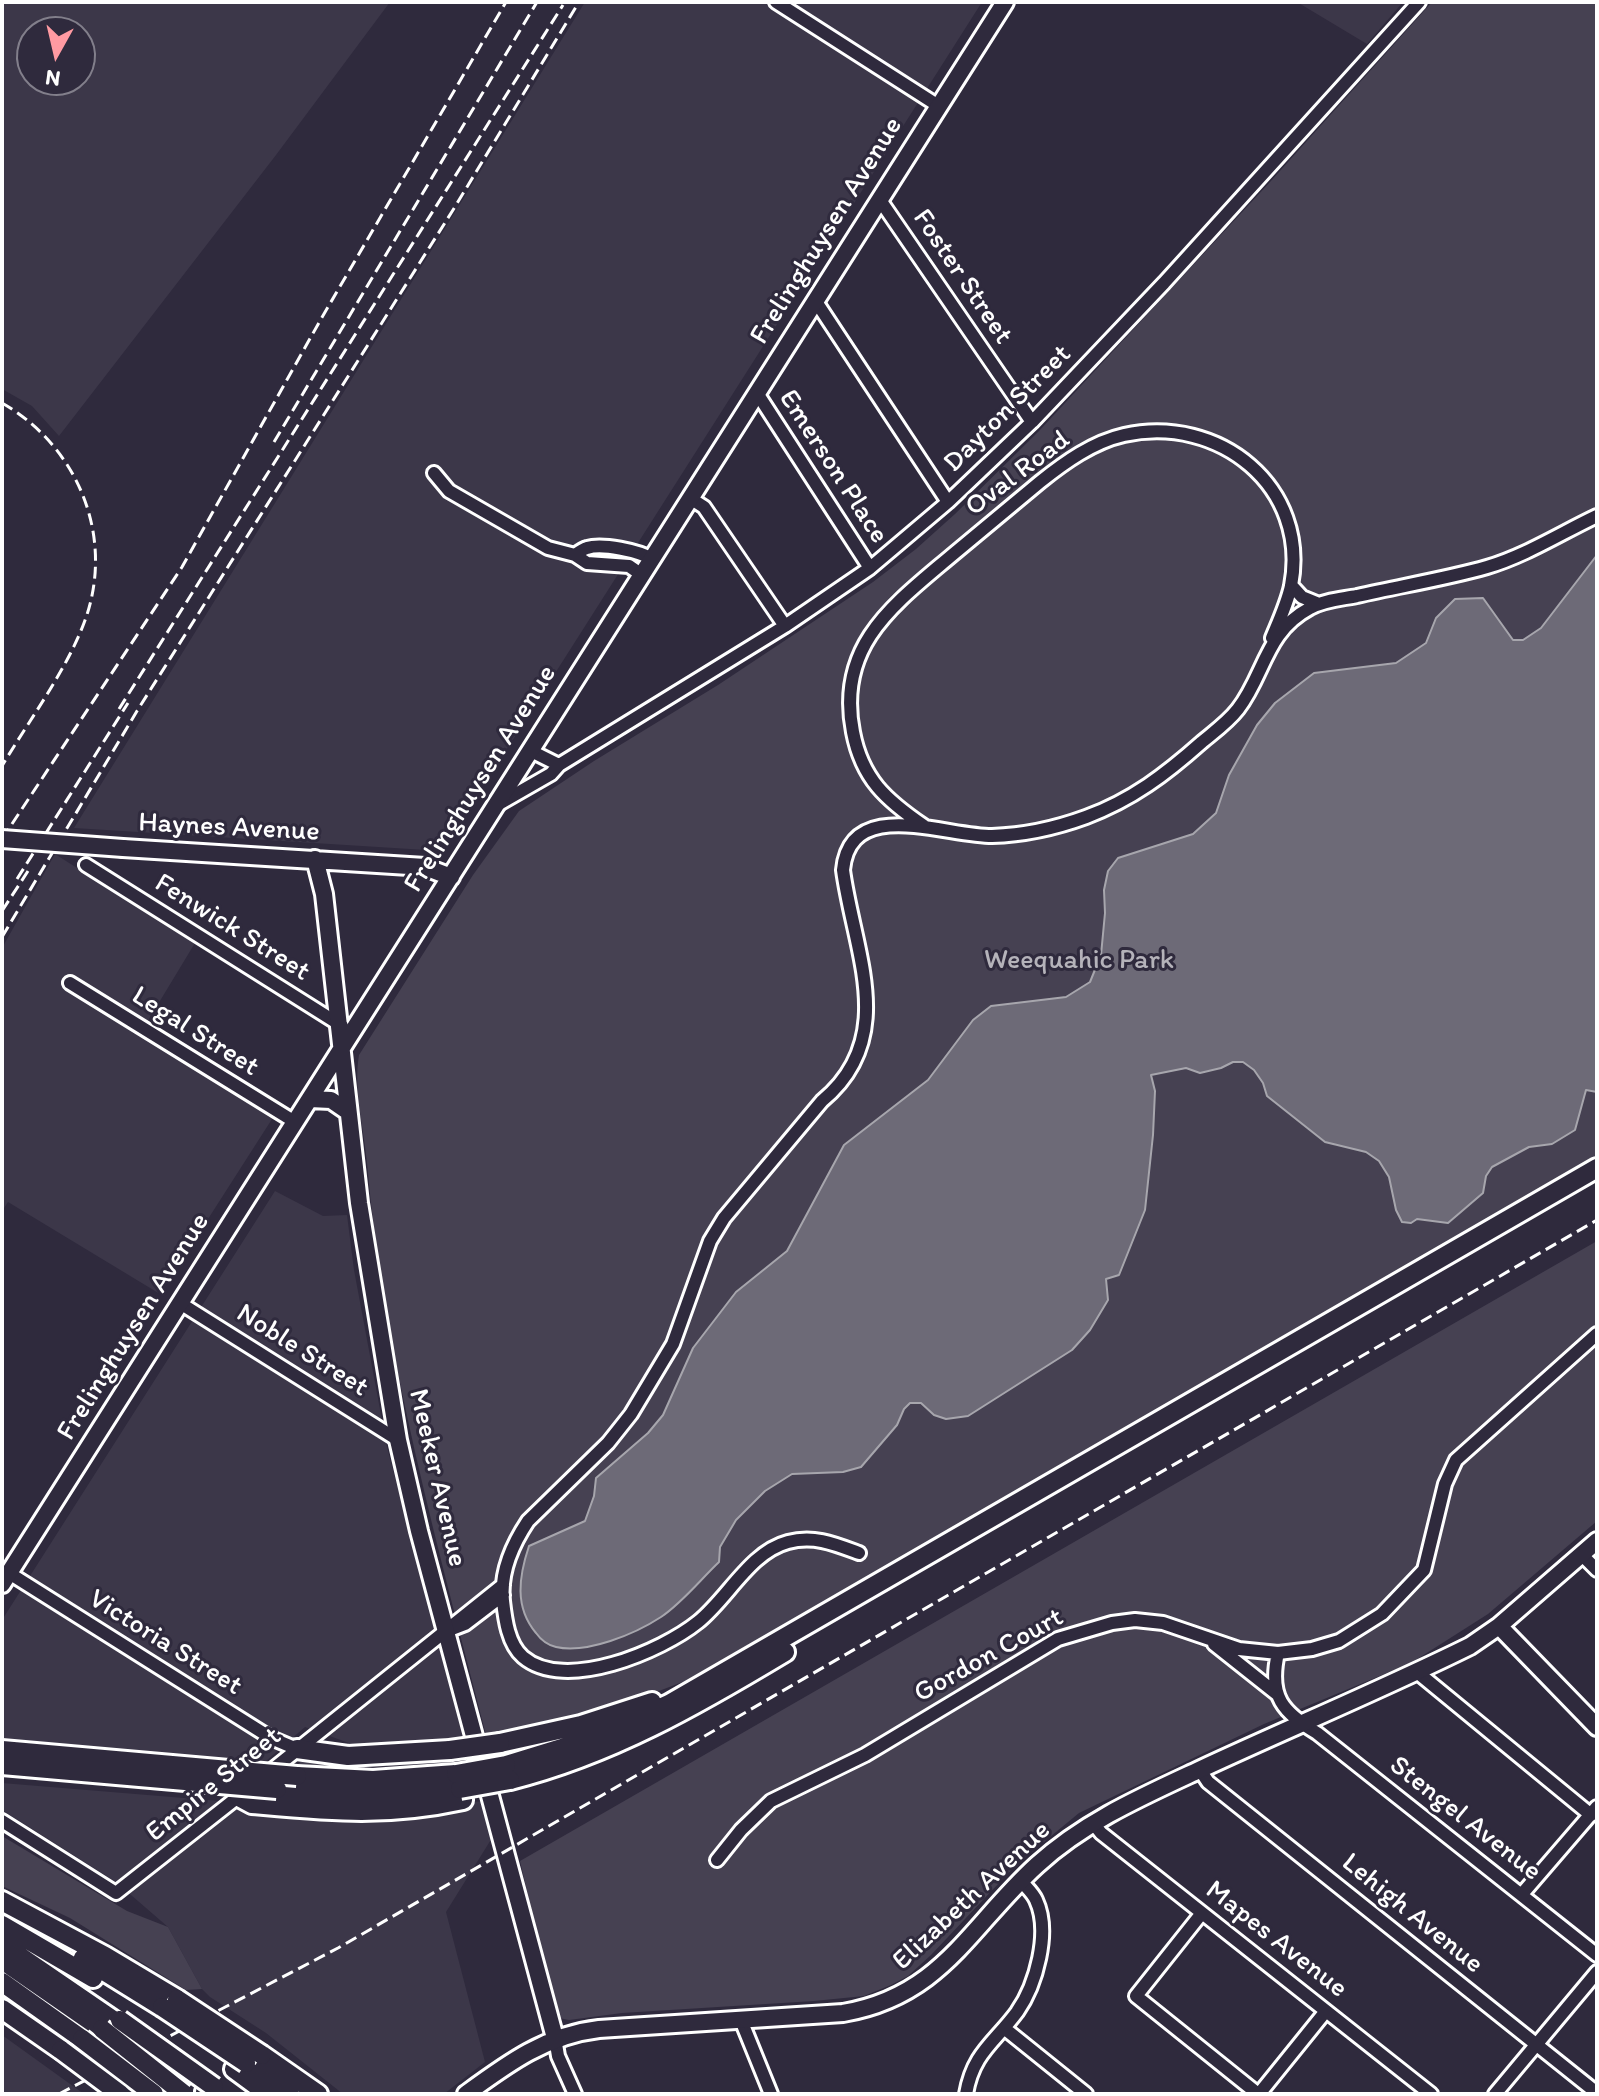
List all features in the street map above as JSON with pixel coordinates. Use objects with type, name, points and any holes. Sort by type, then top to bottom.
[{"type":"highway","points":[[2,1750],[460,1787],[509,1778],[572,1746],[669,1704],[1597,1168]]},
{"type":"highway","points":[[2,1765],[381,1795],[460,1787],[563,1770],[682,1712],[1597,1182]]},
{"type":"highway","points":[[297,1749],[348,1756],[450,1750],[500,1743],[554,1732],[627,1710],[679,1691],[749,1659]]},
{"type":"highway","points":[[239,1797],[252,1804],[367,1813],[420,1809],[460,1787]]},
{"type":"highway","points":[[2,1901],[15,1958]]},
{"type":"highway","points":[[2,1910],[15,1958]]},
{"type":"highway","points":[[2,1925],[48,2026]]},
{"type":"highway","points":[[2,1944],[15,1958],[60,1990],[212,2092]]},
{"type":"highway","points":[[15,1958],[74,1953],[163,2007],[290,2094]]},
{"type":"highway","points":[[74,1953],[247,2062],[318,2094]]},
{"type":"highway","points":[[2,2009],[48,2026],[142,2094]]},
{"type":"highway","points":[[113,2023],[184,2094]]},
{"type":"highway","points":[[72,2044],[120,2094]]},
{"type":"highway","points":[[72,2044],[154,2094]]},
{"type":"highway","points":[[247,2062],[268,2094]]},
{"type":"main road","name":"Frelinghuysen Avenue","points":[[6,1579],[340,1051],[345,1028],[451,877],[1005,2]]},
{"type":"main road","name":"Haynes Avenue","points":[[2,839],[425,867],[451,877]]},
{"type":"main road","points":[[315,859],[324,894],[345,1028]]},
{"type":"main road","name":"Meeker Avenue","points":[[340,1051],[379,1334],[398,1440],[419,1531],[555,2038]]},
{"type":"main road","points":[[310,1099],[331,1100],[347,1111]]},
{"type":"main road","name":"Elizabeth Avenue","points":[[466,2094],[499,2069],[555,2038],[594,2030],[843,2013],[868,2009],[898,1998],[939,1968],[1021,1881],[1058,1848],[1093,1823],[1200,1770],[1470,1646],[1499,1626],[1597,1541]]},
{"type":"main road","points":[[1499,1626],[1597,1727]]},
{"type":"street","points":[[776,2],[937,105]]},
{"type":"street","name":"Dayton Street","points":[[495,807],[785,626],[870,568],[948,502],[1032,422],[1205,239],[1419,2]]},
{"type":"street","name":"Foster Street","points":[[880,200],[1032,422]]},
{"type":"street","points":[[815,300],[948,502]]},
{"type":"street","name":"Emerson Place","points":[[757,393],[870,568]]},
{"type":"street","name":"Oval Road","points":[[927,827],[883,795],[870,779],[857,750],[851,722],[850,695],[860,652],[874,627],[895,602],[1062,464],[1107,440],[1139,433],[1182,433],[1215,442],[1251,465],[1273,490],[1281,503],[1291,534],[1291,585],[1268,648]]},
{"type":"street","points":[[434,473],[449,491],[548,548],[575,555],[587,563],[629,566],[642,575]]},
{"type":"street","points":[[690,498],[704,507],[785,626]]},
{"type":"street","points":[[859,1553],[816,1538],[787,1542],[763,1555],[698,1622],[652,1650],[623,1660],[575,1671],[545,1667],[524,1658],[510,1634],[503,1590],[507,1563],[528,1521],[608,1443],[631,1414],[673,1344],[710,1241],[724,1218],[822,1101],[838,1087],[858,1056],[867,1020],[867,996],[843,869],[853,839],[861,832],[876,828],[927,827],[988,836],[1037,831],[1083,818],[1136,795],[1160,780],[1238,709],[1268,648],[1289,624],[1319,604],[1487,567],[1597,516]]},
{"type":"street","points":[[575,555],[588,547],[639,551],[652,559]]},
{"type":"street","points":[[1291,585],[1302,597],[1319,604]]},
{"type":"street","points":[[529,750],[559,765]]},
{"type":"street","name":"Fenwick Street","points":[[86,865],[345,1028]]},
{"type":"street","name":"Legal Street","points":[[70,983],[295,1122]]},
{"type":"street","name":"Noble Street","points":[[180,1303],[398,1440]]},
{"type":"street","name":"Gordon Court","points":[[717,1860],[741,1830],[771,1801],[865,1755],[1058,1639],[1112,1623],[1135,1620],[1163,1623],[1239,1649],[1278,1653],[1312,1649],[1339,1641],[1382,1614],[1424,1570],[1445,1484],[1456,1460],[1597,1334]]},
{"type":"street","points":[[1582,1555],[1597,1570]]},
{"type":"street","name":"Victoria Street","points":[[6,1579],[271,1738],[297,1749]]},
{"type":"street","name":"Empire Street","points":[[2,1821],[116,1893],[448,1631],[465,1624],[503,1590]]},
{"type":"street","name":"Stengel Avenue","points":[[1209,1639],[1277,1694],[1290,1717],[1597,1955]]},
{"type":"street","points":[[1277,1694],[1275,1665],[1278,1653]]},
{"type":"street","points":[[1417,1672],[1594,1811],[1522,1894]]},
{"type":"street","name":"Lehigh Avenue","points":[[1200,1770],[1208,1782],[1597,2093]]},
{"type":"street","name":"Mapes Avenue","points":[[1093,1823],[1101,1833],[1431,2094]]},
{"type":"street","points":[[966,2094],[977,2058],[1024,2001],[1034,1980],[1040,1955],[1040,1911],[1021,1881]]},
{"type":"street","points":[[1202,1913],[1136,1996],[1258,2094],[1326,2011]]},
{"type":"street","points":[[1495,2094],[1597,1972]]},
{"type":"street","points":[[741,2020],[771,2094]]},
{"type":"street","points":[[1004,2028],[1086,2094]]},
{"type":"street","name":"Meeker Avenue","points":[[555,2038],[558,2056],[575,2094]]},
{"type":"shaded area","points":[[2,2],[390,2],[59,436],[32,406],[2,389]]},
{"type":"shaded area","points":[[585,2],[982,2],[442,851],[74,828]]},
{"type":"shaded area","points":[[1297,2],[1403,2],[1367,44]]},
{"type":"shaded area","points":[[1597,555],[1597,1092],[1586,1090],[1575,1130],[1552,1144],[1529,1147],[1492,1167],[1486,1176],[1483,1193],[1448,1223],[1417,1219],[1411,1223],[1402,1222],[1396,1210],[1389,1177],[1379,1161],[1366,1152],[1325,1142],[1267,1096],[1254,1070],[1243,1062],[1233,1062],[1200,1073],[1186,1068],[1151,1075],[1155,1091],[1145,1210],[1119,1275],[1106,1279],[1108,1300],[1090,1330],[1072,1350],[968,1416],[946,1419],[934,1415],[921,1403],[910,1403],[897,1425],[861,1467],[843,1472],[792,1474],[765,1491],[736,1520],[720,1547],[719,1562],[676,1605],[650,1623],[625,1636],[582,1648],[556,1647],[540,1638],[529,1623],[521,1602],[521,1580],[529,1546],[585,1521],[594,1496],[596,1478],[648,1433],[663,1415],[693,1348],[736,1292],[787,1251],[844,1145],[928,1080],[973,1020],[991,1006],[1066,997],[1090,982],[1101,955],[1104,890],[1108,871],[1118,858],[1193,834],[1216,813],[1229,775],[1257,725],[1275,703],[1314,673],[1396,663],[1426,643],[1436,618],[1455,599],[1483,598],[1513,640],[1523,640],[1541,628]]},
{"type":"shaded area","points":[[55,854],[195,943],[146,1024],[281,1105],[160,1294],[8,1202],[2,1211],[2,948]]},
{"type":"shaded area","points":[[275,1191],[323,1216],[347,1215],[354,1270],[387,1447],[464,1741],[357,1746],[305,1727],[266,1761],[2,1738],[2,1620]]},
{"type":"shaded area","points":[[2,1783],[378,1814],[482,1801],[492,1838],[446,1912],[485,2062],[444,2094],[343,2094],[266,2033],[210,1997],[202,1989],[168,1927],[116,1882],[2,1810]]},
{"type":"shaded area","points":[[2,2035],[84,2094],[2,2094]]},
{"type":"green space","name":"Weequahic Park","points":[[1432,2],[1597,2],[1597,1160],[685,1681],[591,1717],[487,1739],[415,1453],[386,1309],[358,1095],[359,1055],[473,875],[519,811],[718,685],[873,582],[916,549],[1039,431]]},
{"type":"green space","points":[[1597,1241],[1597,1521],[1488,1614],[1411,1663],[1264,1724],[1079,1813],[1016,1865],[931,1955],[908,1976],[891,1985],[864,1996],[814,2001],[622,2013],[569,2020],[556,2014],[520,1861]]},
{"type":"green space","points":[[460,1754],[463,1759],[401,1766],[298,1764],[307,1757]]},
{"type":"green space","points":[[2,1836],[127,1911],[168,1927],[202,1989],[186,1990],[70,1918],[2,1886]]},
{"type":"railway","points":[[2,839],[182,567],[321,319],[506,2]]},
{"type":"railway","points":[[274,442],[537,2]]},
{"type":"railway","points":[[2,937],[137,711],[453,210],[579,2]]},
{"type":"railway","points":[[119,709],[563,5]]},
{"type":"railway","points":[[2,403],[29,422],[52,444],[70,470],[84,498],[96,559],[93,591],[76,641],[57,678],[2,766]]},
{"type":"railway","points":[[17,879],[128,703]]},
{"type":"railway","points":[[2,911],[28,871]]},
{"type":"railway","points":[[59,2094],[338,1948],[1597,1220]]}]
